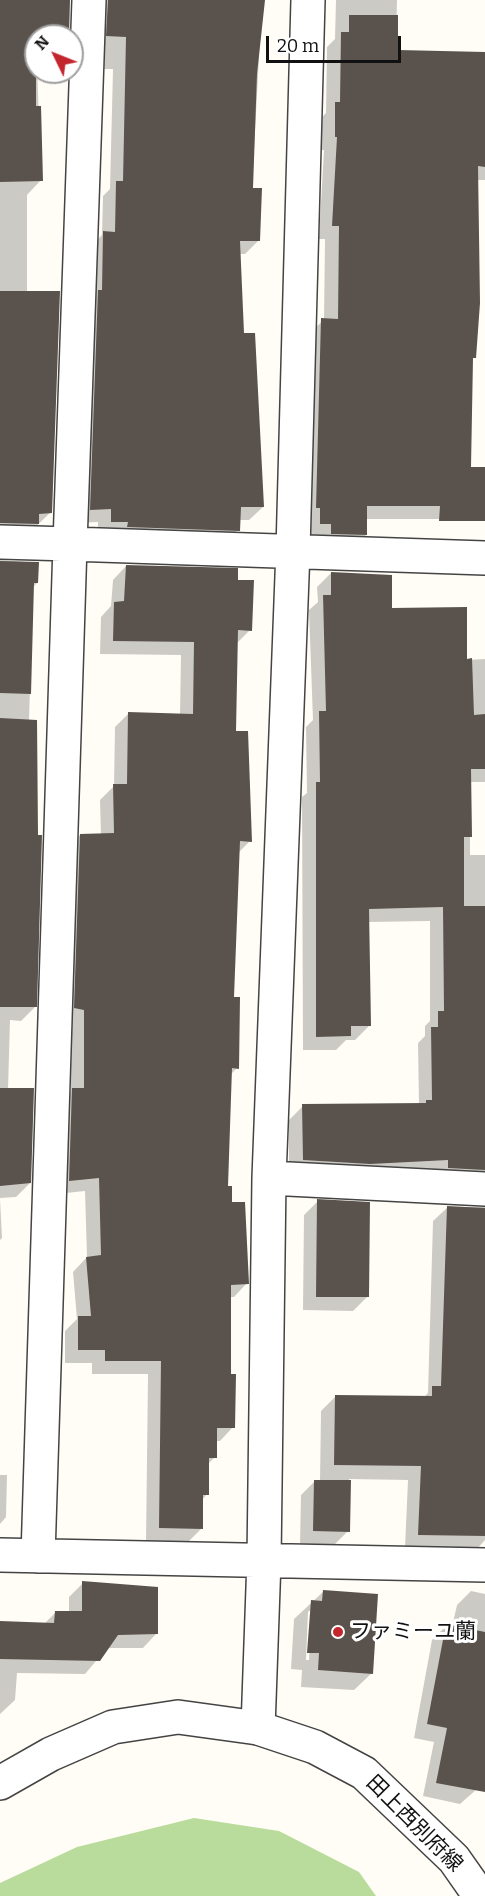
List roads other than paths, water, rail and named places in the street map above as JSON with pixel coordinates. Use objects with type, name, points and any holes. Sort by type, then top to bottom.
[{"type":"street","points":[[38,1556],[89,0]]},
{"type":"street","points":[[258,1728],[264,1560],[269,1179],[293,550],[308,0]]},
{"type":"street","points":[[0,542],[485,558]]},
{"type":"street","points":[[269,1179],[485,1189]]},
{"type":"street","points":[[0,1555],[485,1565]]},
{"type":"street","name":"田上西別府線","points":[[0,1782],[51,1754],[113,1727],[178,1717],[258,1728],[315,1747],[364,1773],[454,1858],[480,1896]]},
{"type":"place","name":"ファミーユ蘭","points":[[338,1632]]}]
